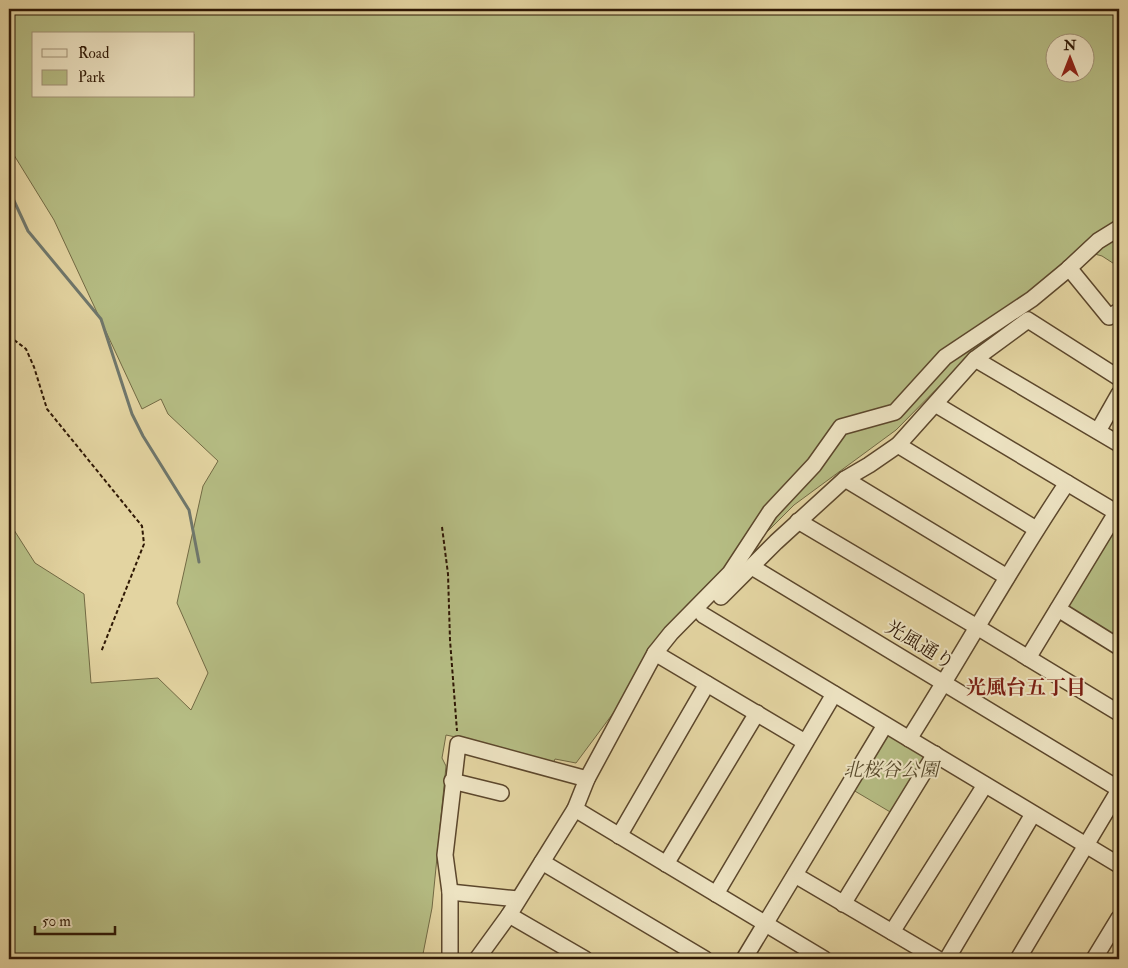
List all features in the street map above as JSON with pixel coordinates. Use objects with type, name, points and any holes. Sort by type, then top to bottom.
[{"type":"street","points":[[477,959],[509,915],[575,809],[587,779],[655,653],[671,633],[730,573],[770,512],[814,465],[841,427],[895,412],[945,357],[1032,299],[1098,241],[1119,228]]},
{"type":"street","points":[[1069,268],[1109,317],[1119,311]]},
{"type":"street","points":[[655,653],[703,615],[798,521],[845,479],[898,445],[975,358],[1028,320],[1119,378]]},
{"type":"street","points":[[975,358],[1119,444]]},
{"type":"street","points":[[1098,431],[1119,394]]},
{"type":"street","points":[[935,404],[1067,483],[1118,511],[1028,658]]},
{"type":"street","points":[[898,445],[1036,529]]},
{"type":"street","points":[[845,479],[1007,577]]},
{"type":"street","points":[[910,739],[1036,529],[1067,483]]},
{"type":"street","points":[[798,521],[1119,713]]},
{"type":"street","name":"光風通り","points":[[752,567],[1119,789]]},
{"type":"street","points":[[1058,609],[1119,647]]},
{"type":"street","points":[[703,615],[1119,865]]},
{"type":"street","points":[[655,653],[806,742]]},
{"type":"street","points":[[619,836],[707,684]]},
{"type":"street","points":[[716,894],[834,694]]},
{"type":"street","points":[[666,864],[757,713]]},
{"type":"street","points":[[744,959],[885,725]]},
{"type":"street","points":[[450,959],[450,892],[445,855],[452,781],[458,744],[587,779]]},
{"type":"street","points":[[843,904],[935,754]]},
{"type":"street","points":[[452,781],[501,794]]},
{"type":"street","points":[[892,932],[985,785]]},
{"type":"street","points":[[1018,959],[1119,789]]},
{"type":"street","points":[[575,809],[824,959]]},
{"type":"street","points":[[947,959],[1033,814]]},
{"type":"street","points":[[542,862],[705,959]]},
{"type":"street","points":[[795,875],[938,959]]},
{"type":"street","points":[[450,892],[518,899]]},
{"type":"street","points":[[509,915],[585,959]]},
{"type":"street","points":[[1094,959],[1119,918]]},
{"type":"path","points":[[9,336],[26,350],[34,367],[47,409],[142,526],[144,544],[100,652]]},
{"type":"path","points":[[442,527],[448,574],[450,640],[458,744]]},
{"type":"green space","points":[[9,9],[1119,9],[1119,267],[1102,256],[1084,251],[1034,290],[896,430],[794,505],[693,606],[576,763],[555,759],[553,764],[446,735],[442,758],[446,766],[432,908],[422,959],[9,959],[9,527],[14,530],[35,563],[84,594],[91,683],[158,678],[191,710],[208,673],[177,603],[203,486],[218,461],[168,414],[161,399],[142,409],[54,220],[9,147]]},
{"type":"green space","points":[[1119,514],[1119,647],[1058,609]]},
{"type":"green space","name":"北桜谷公園","points":[[885,725],[935,754],[897,816],[848,787]]},
{"type":"waterway","points":[[9,190],[28,231],[101,319],[132,414],[143,436],[189,510],[199,562]]},
{"type":"district","name":"光風台五丁目","points":[[1026,687]]}]
